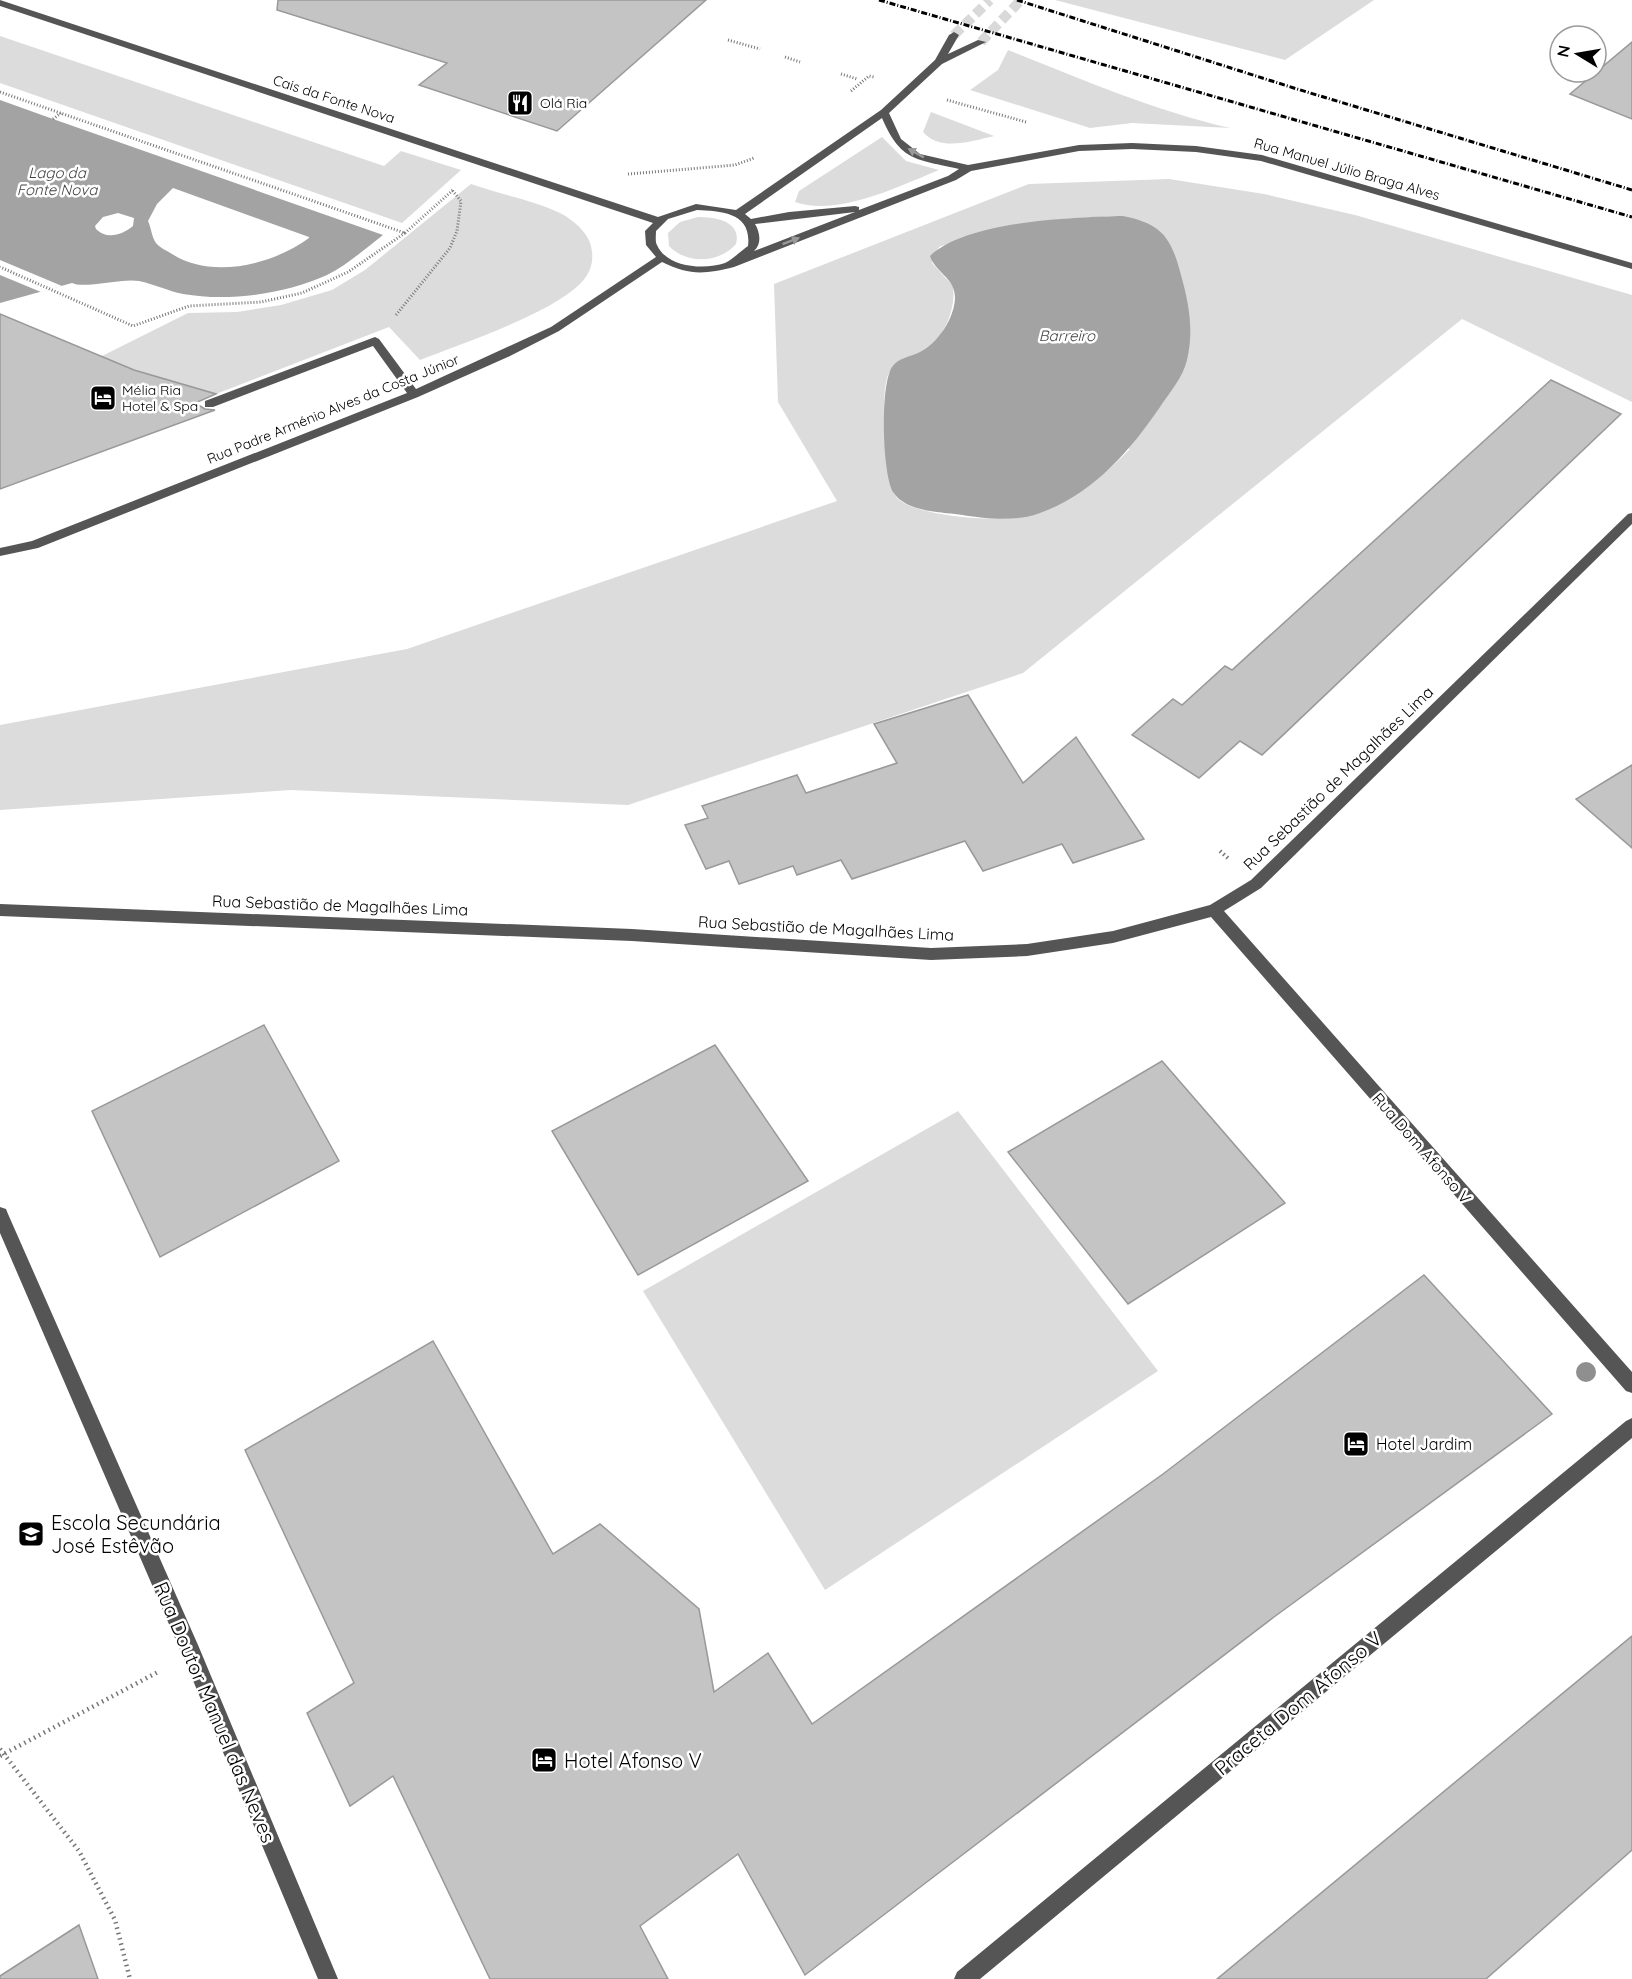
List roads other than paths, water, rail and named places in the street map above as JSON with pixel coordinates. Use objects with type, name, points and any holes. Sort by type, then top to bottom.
[{"type":"street","name":"Cais da Fonte Nova","points":[[0,3],[659,222]]},
{"type":"street","points":[[738,214],[884,112],[939,62],[954,35]]},
{"type":"street","points":[[939,62],[981,42]]},
{"type":"street","points":[[884,112],[897,141],[917,156],[968,168]]},
{"type":"street","name":"Rua Manuel Júlio Braga Alves","points":[[736,262],[952,178],[968,168],[1089,147],[1132,146],[1196,149],[1262,158],[1632,266]]},
{"type":"street","name":"Rua Manuel Júlio Braga Alves","points":[[749,222],[789,215],[876,206]]},
{"type":"street","points":[[696,207],[725,209],[738,214],[749,222],[755,238],[753,247],[736,262],[722,267],[688,269],[660,259],[652,250],[649,240],[651,231],[659,222],[675,212],[696,207]]},
{"type":"street","name":"Rua Padre Arménio Alves da Costa Júnior","points":[[0,552],[34,545],[414,394],[555,329],[660,259]]},
{"type":"street","points":[[209,404],[375,341],[414,394]]},
{"type":"street","name":"Rua Sebastião de Magalhães Lima","points":[[0,910],[632,935],[931,954],[1027,950],[1113,937],[1214,910],[1256,884],[1632,517]]},
{"type":"street","name":"Rua Dom Afonso V","points":[[1214,910],[1632,1385]]},
{"type":"street","name":"Rua Doutor Manuel das Neves","points":[[0,1214],[186,1641],[328,1979]]},
{"type":"street","name":"Praceta Dom Afonso V","points":[[964,1979],[1632,1426]]},
{"type":"water","name":"Lago da Fonte Nova","points":[[0,100],[383,235],[349,262],[327,275],[311,282],[256,295],[219,297],[183,294],[131,280],[85,285],[72,283],[0,303]],"holes":[[[173,188],[309,237],[309,238],[278,255],[242,265],[205,266],[188,262],[157,244],[148,221],[157,204]],[[118,213],[134,218],[133,226],[115,235],[105,234],[96,229],[95,226],[103,217]]]},
{"type":"water","name":"Barreiro","points":[[1123,216],[1156,228],[1169,242],[1184,286],[1190,328],[1187,360],[1182,372],[1172,390],[1136,439],[1109,469],[1077,495],[1030,516],[998,519],[938,512],[912,506],[898,498],[889,482],[885,449],[884,409],[888,377],[892,367],[898,362],[920,352],[939,337],[954,305],[952,285],[930,256],[947,244],[994,228],[1050,220]]},
{"type":"tunnel","points":[[954,35],[990,0]]},
{"type":"tunnel","points":[[981,42],[1021,0]]},
{"type":"railway","points":[[879,0],[1632,217]]},
{"type":"railway","points":[[1017,0],[1297,89],[1632,190]]},
{"type":"place","name":"Olá Ria","points":[[520,103]]},
{"type":"place","name":"Mélia Ria Hotel & Spa","points":[[103,398]]},
{"type":"place","name":"Hotel Jardim","points":[[1356,1444]]},
{"type":"place","name":"Escola Secundária José Estêvão","points":[[31,1534]]},
{"type":"place","name":"Hotel Afonso V","points":[[544,1760]]}]
